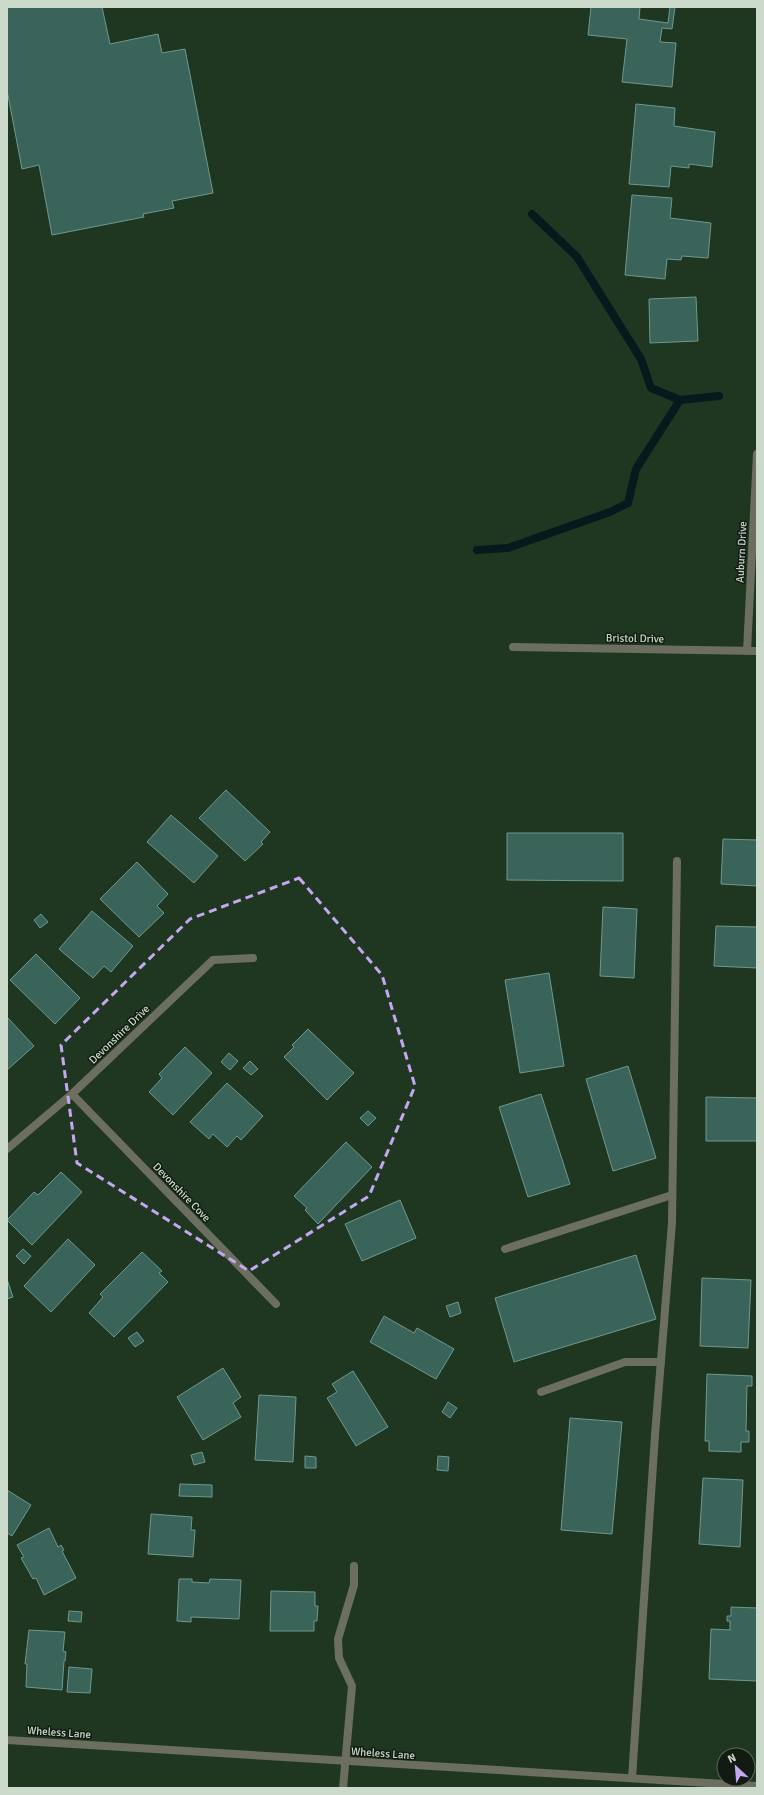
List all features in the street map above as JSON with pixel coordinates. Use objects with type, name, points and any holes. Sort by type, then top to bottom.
[{"type":"street","name":"Auburn Drive","points":[[747,651],[757,454]]},
{"type":"street","name":"Bristol Drive","points":[[513,647],[757,651]]},
{"type":"street","points":[[632,1778],[672,1223],[677,861]]},
{"type":"street","name":"Devonshire Drive","points":[[7,1148],[72,1094],[213,960],[253,958]]},
{"type":"street","name":"Devonshire Cove","points":[[72,1094],[276,1304]]},
{"type":"street","points":[[505,1249],[672,1195]]},
{"type":"street","points":[[541,1392],[625,1362],[661,1362]]},
{"type":"street","points":[[343,1788],[352,1686],[339,1658],[338,1639],[354,1585],[354,1566]]},
{"type":"street","name":"Wheless Lane","points":[[7,1740],[757,1786]]},
{"type":"highlighted area","points":[[299,878],[382,975],[415,1086],[369,1196],[249,1271],[77,1163],[61,1045],[190,919]]},
{"type":"building","points":[[7,7],[102,7],[110,44],[158,34],[162,53],[185,49],[213,193],[172,201],[174,208],[143,214],[144,217],[52,235],[39,165],[22,169],[7,90]]},
{"type":"building","points":[[591,7],[640,7],[639,19],[668,23],[670,7],[675,7],[672,29],[662,28],[660,42],[676,43],[672,87],[622,82],[627,39],[588,35]]},
{"type":"building","points":[[636,104],[675,108],[674,126],[715,132],[712,167],[689,164],[689,168],[671,166],[669,187],[629,184]]},
{"type":"building","points":[[632,195],[672,198],[670,218],[711,223],[708,258],[682,256],[681,260],[667,259],[665,279],[625,275]]},
{"type":"building","points":[[696,297],[698,341],[650,343],[649,299]]},
{"type":"building","points":[[226,790],[270,832],[261,842],[263,844],[245,861],[199,818]]},
{"type":"building","points":[[171,815],[218,856],[194,883],[147,842]]},
{"type":"building","points":[[507,833],[623,833],[623,881],[507,880]]},
{"type":"building","points":[[723,839],[757,840],[757,886],[721,884]]},
{"type":"building","points":[[137,862],[168,894],[157,906],[164,913],[139,937],[100,899]]},
{"type":"building","points":[[603,907],[637,909],[634,978],[600,976]]},
{"type":"building","points":[[92,911],[133,946],[111,972],[104,966],[93,978],[59,949]]},
{"type":"building","points":[[41,914],[48,922],[40,928],[34,920]]},
{"type":"building","points":[[716,926],[757,927],[757,968],[714,966]]},
{"type":"building","points":[[36,954],[80,998],[55,1024],[10,980]]},
{"type":"building","points":[[549,973],[564,1066],[520,1073],[505,980]]},
{"type":"building","points":[[7,1017],[34,1046],[7,1070]]},
{"type":"building","points":[[308,1029],[354,1073],[327,1100],[284,1057],[294,1047],[292,1045]]},
{"type":"building","points":[[185,1047],[212,1073],[173,1115],[149,1092],[162,1078],[159,1074]]},
{"type":"building","points":[[229,1053],[238,1061],[230,1070],[221,1062]]},
{"type":"building","points":[[250,1061],[258,1069],[251,1075],[243,1068]]},
{"type":"building","points":[[628,1066],[656,1158],[613,1171],[586,1079]]},
{"type":"building","points":[[227,1083],[263,1116],[241,1140],[237,1136],[227,1147],[213,1134],[209,1139],[190,1122]]},
{"type":"building","points":[[541,1094],[570,1184],[528,1197],[499,1107]]},
{"type":"building","points":[[706,1097],[757,1098],[757,1141],[706,1141]]},
{"type":"building","points":[[368,1111],[376,1118],[368,1126],[360,1118]]},
{"type":"building","points":[[346,1142],[372,1167],[318,1224],[305,1210],[307,1208],[294,1196]]},
{"type":"building","points":[[61,1172],[82,1192],[32,1245],[7,1220],[34,1192],[38,1195]]},
{"type":"building","points":[[400,1200],[416,1238],[362,1261],[345,1224]]},
{"type":"building","points":[[68,1239],[95,1265],[51,1312],[24,1286]]},
{"type":"building","points":[[23,1249],[31,1256],[24,1264],[16,1256]]},
{"type":"building","points":[[142,1252],[162,1271],[159,1273],[168,1282],[114,1337],[89,1313],[103,1297],[100,1294]]},
{"type":"building","points":[[636,1255],[656,1319],[514,1362],[495,1298]]},
{"type":"building","points":[[702,1278],[751,1280],[748,1348],[700,1346]]},
{"type":"building","points":[[7,1279],[13,1297],[7,1299]]},
{"type":"building","points":[[458,1302],[461,1313],[450,1317],[446,1306]]},
{"type":"building","points":[[384,1316],[414,1333],[417,1328],[454,1349],[436,1379],[370,1342]]},
{"type":"building","points":[[137,1332],[144,1341],[135,1347],[128,1338]]},
{"type":"building","points":[[223,1368],[241,1397],[233,1403],[241,1417],[203,1440],[177,1397]]},
{"type":"building","points":[[353,1371],[388,1427],[356,1446],[327,1398],[337,1392],[332,1384]]},
{"type":"building","points":[[707,1374],[752,1376],[752,1386],[747,1386],[746,1431],[749,1431],[749,1442],[741,1442],[741,1452],[709,1451],[709,1441],[705,1441]]},
{"type":"building","points":[[259,1395],[296,1397],[293,1462],[255,1460]]},
{"type":"building","points":[[448,1402],[457,1408],[450,1418],[442,1412]]},
{"type":"building","points":[[570,1418],[622,1422],[612,1534],[561,1530]]},
{"type":"building","points":[[202,1452],[205,1462],[194,1465],[191,1455]]},
{"type":"building","points":[[305,1456],[316,1457],[316,1468],[305,1468]]},
{"type":"building","points":[[438,1456],[449,1457],[448,1471],[437,1470]]},
{"type":"building","points":[[703,1478],[743,1480],[740,1547],[699,1544]]},
{"type":"building","points":[[180,1484],[212,1485],[212,1497],[179,1496]]},
{"type":"building","points":[[7,1490],[31,1505],[12,1536],[7,1533]]},
{"type":"building","points":[[151,1514],[192,1517],[191,1530],[195,1530],[193,1557],[148,1554]]},
{"type":"building","points":[[49,1528],[58,1547],[61,1545],[64,1550],[62,1551],[76,1578],[44,1595],[36,1578],[33,1579],[21,1558],[24,1557],[17,1545]]},
{"type":"building","points":[[179,1579],[192,1579],[192,1582],[209,1583],[210,1579],[241,1580],[239,1619],[191,1617],[191,1622],[177,1621]]},
{"type":"building","points":[[271,1591],[315,1592],[315,1606],[318,1606],[317,1621],[314,1621],[314,1631],[270,1631]]},
{"type":"building","points":[[731,1607],[757,1608],[757,1681],[709,1679],[711,1629],[730,1630],[730,1621],[727,1621],[727,1616],[731,1616]]},
{"type":"building","points":[[69,1611],[82,1612],[81,1622],[68,1621]]},
{"type":"building","points":[[29,1630],[65,1632],[63,1651],[66,1652],[62,1690],[26,1687],[27,1664],[25,1664]]},
{"type":"building","points":[[69,1667],[92,1669],[90,1693],[67,1692]]},
{"type":"waterway","points":[[532,214],[577,257],[641,359],[651,388],[680,400]]},
{"type":"waterway","points":[[477,550],[508,548],[610,512],[628,503],[636,469],[680,400],[719,396]]}]
